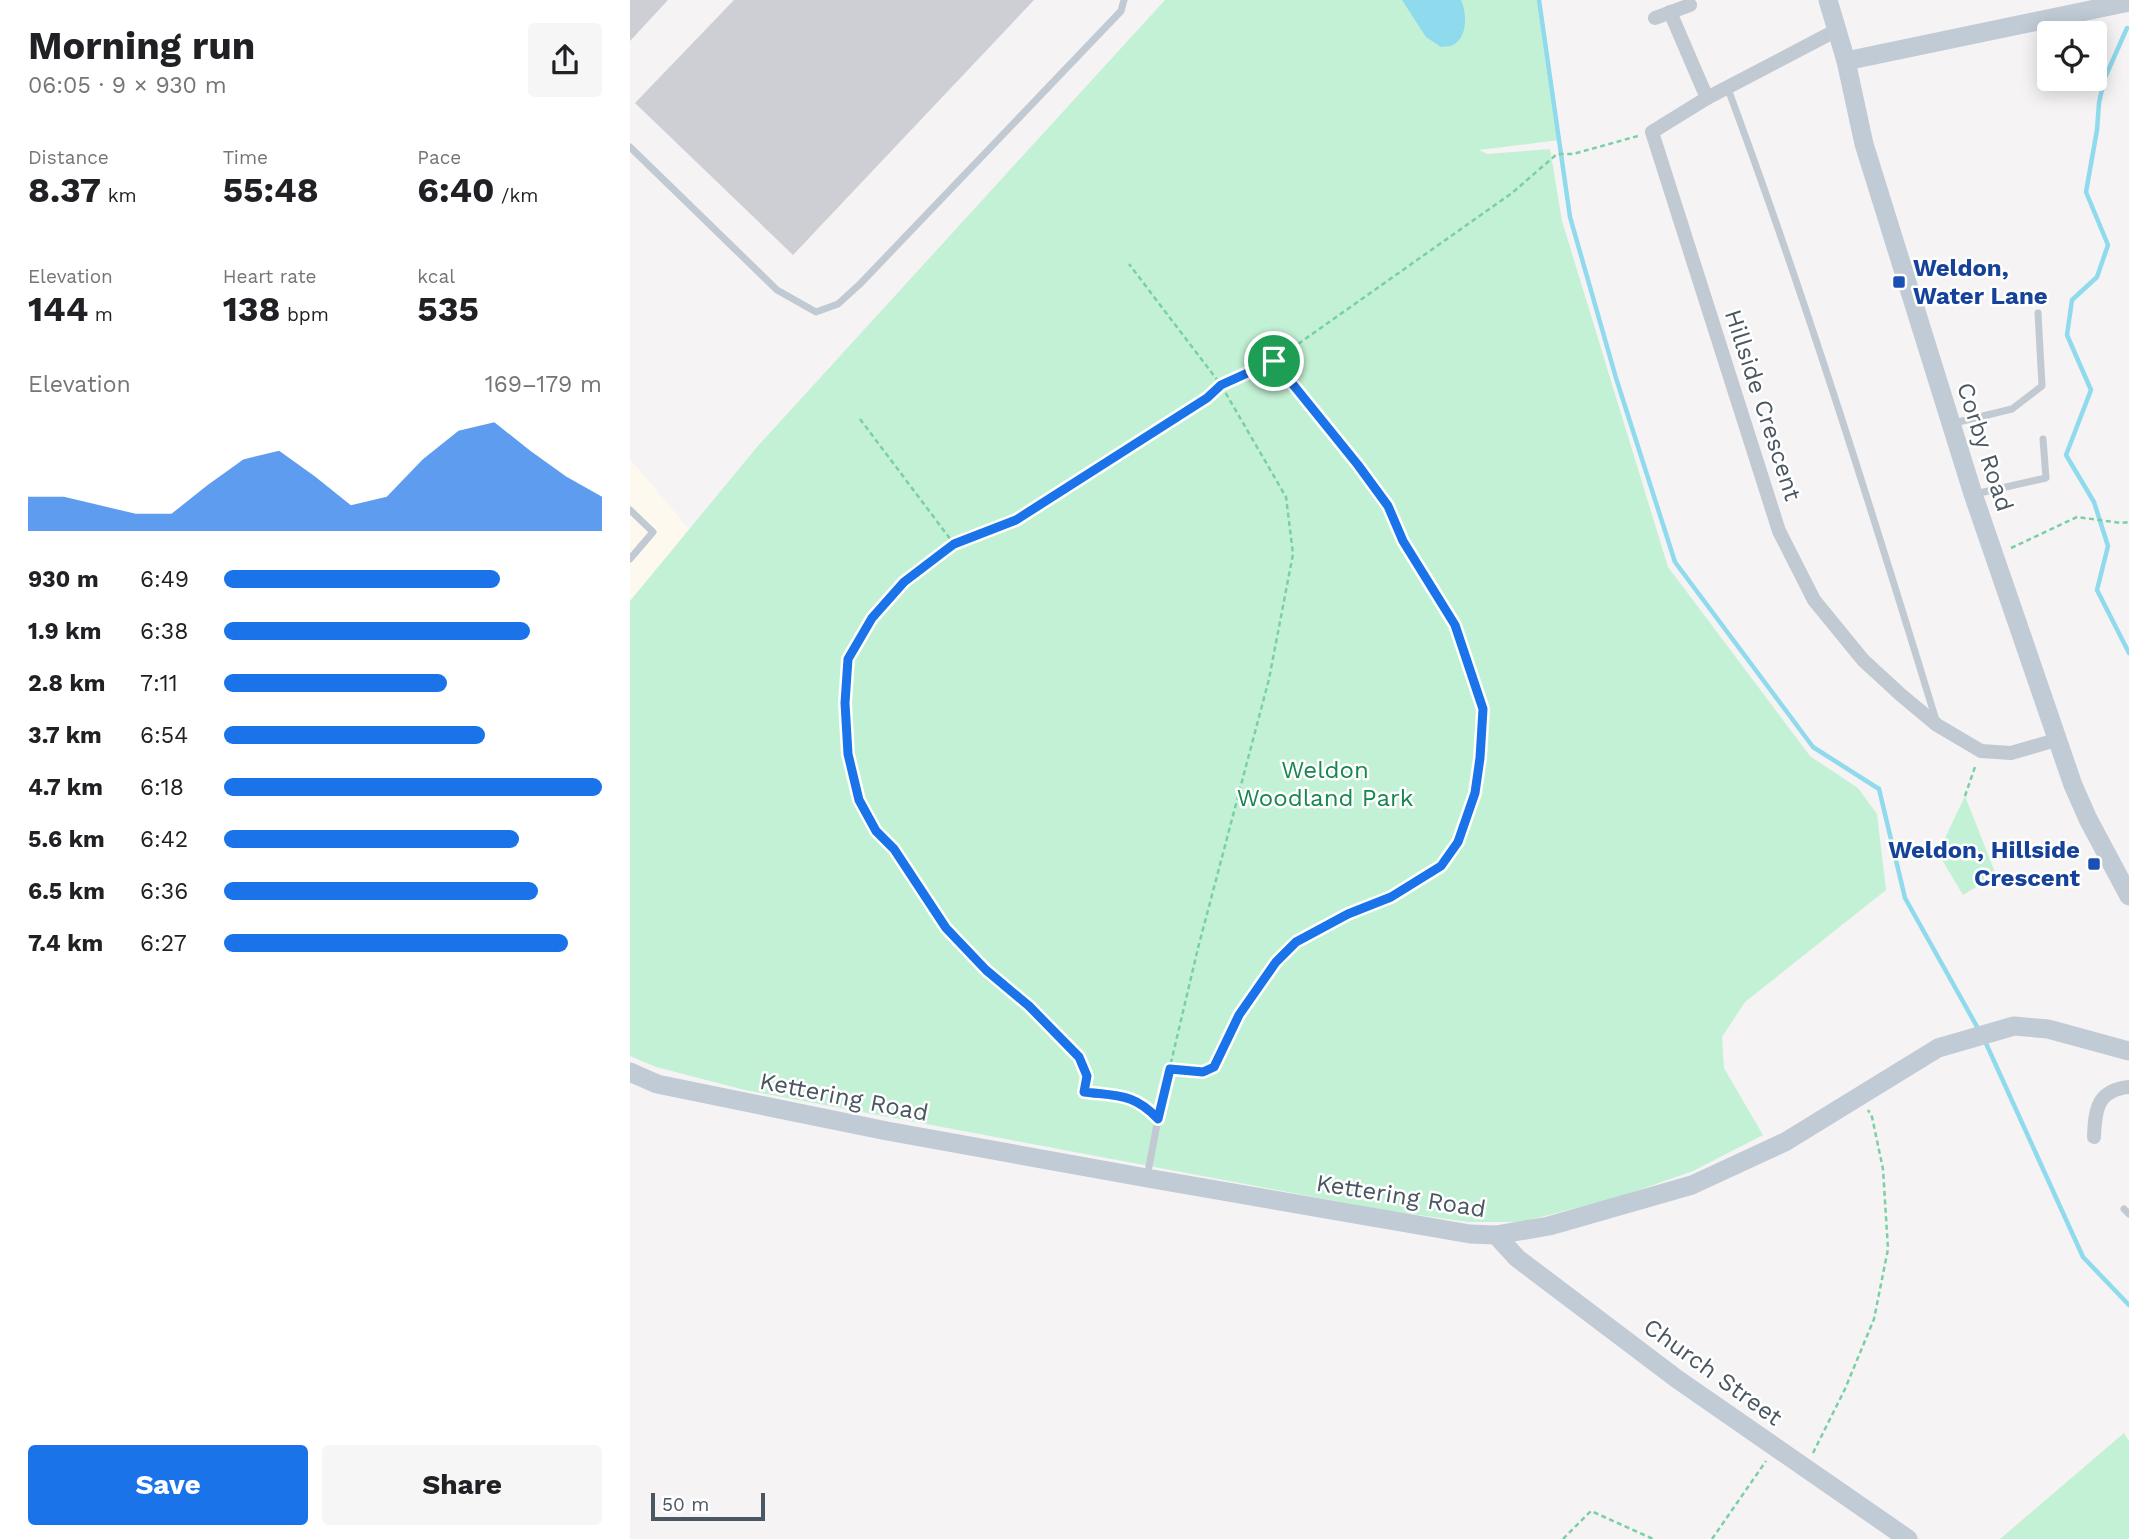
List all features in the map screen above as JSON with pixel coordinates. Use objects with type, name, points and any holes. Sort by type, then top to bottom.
[{"type":"street","name":"Corby Road","points":[[1828,0],[1846,61],[1864,144],[1973,494],[2056,740],[2088,819],[2129,896]]},
{"type":"street","points":[[1846,61],[2129,2]]},
{"type":"street","points":[[1655,18],[1690,5]]},
{"type":"street","points":[[1670,12],[1707,98]]},
{"type":"street","points":[[1652,132],[1707,98],[1837,30]]},
{"type":"street","name":"Hillside Crescent","points":[[1652,132],[1779,531],[1814,600],[1863,660],[1937,725],[1981,751],[2011,753],[2056,740]]},
{"type":"street","name":"Kettering Road","points":[[630,1072],[657,1084],[730,1100],[1147,1178],[1457,1231],[1496,1235],[1561,1223],[1692,1185],[1785,1142],[1861,1098],[1938,1048],[2014,1026],[2048,1029],[2129,1051]]},
{"type":"street","points":[[2094,1137],[2098,1104],[2118,1088],[2129,1087]]},
{"type":"street","name":"Church Street","points":[[1496,1235],[1517,1258],[1677,1379],[1908,1539]]},
{"type":"lane","points":[[630,147],[776,290],[816,312],[838,303],[860,284],[1121,11],[1124,0]]},
{"type":"lane","points":[[1728,89],[1768,198],[1896,590],[1937,725]]},
{"type":"lane","points":[[1951,424],[2012,409],[2042,386],[2038,313]]},
{"type":"lane","points":[[1973,494],[2046,478],[2043,439]]},
{"type":"lane","points":[[630,510],[653,532],[630,559]]},
{"type":"lane","points":[[1084,1092],[1125,1097],[1144,1104],[1158,1119],[1147,1178]]},
{"type":"path","points":[[1084,1092],[1087,1076],[1079,1057],[1049,1024],[986,970],[946,928],[894,849],[876,831],[859,800],[848,754],[845,703],[848,659],[872,618],[904,582],[954,544],[1016,520],[1207,398],[1221,385],[1274,361],[1512,193],[1557,154],[1573,155],[1652,132]]},
{"type":"path","points":[[1129,264],[1221,385],[1286,497],[1293,554],[1269,679],[1198,948],[1158,1119]]},
{"type":"path","points":[[1170,1069],[1203,1072],[1214,1067],[1239,1015],[1276,962],[1296,942],[1348,914],[1391,897],[1441,866],[1458,842],[1475,793],[1483,709],[1455,625],[1403,541],[1388,506],[1274,361]]},
{"type":"path","points":[[860,419],[954,544]]},
{"type":"path","points":[[1995,555],[2077,517],[2129,522]]},
{"type":"path","points":[[1965,796],[1981,751]]},
{"type":"path","points":[[1806,1467],[1846,1389],[1874,1318],[1888,1249],[1883,1170],[1872,1116],[1861,1098]]},
{"type":"path","points":[[1712,1539],[1776,1447]]},
{"type":"path","points":[[1563,1539],[1591,1510],[1653,1539]]},
{"type":"shaded area","points":[[630,459],[690,530],[630,601]]},
{"type":"green space","name":"Weldon Woodland Park","points":[[1165,0],[1539,0],[1559,140],[1479,150],[1487,154],[1550,149],[1562,221],[1668,567],[1810,756],[1858,788],[1877,814],[1886,890],[1745,1002],[1722,1037],[1724,1068],[1763,1135],[1693,1171],[1619,1197],[1521,1222],[1469,1222],[1389,1211],[745,1090],[656,1067],[630,1056],[630,601],[757,447]]},
{"type":"green space","points":[[1965,796],[1996,875],[1963,895],[1938,853]]},
{"type":"green space","points":[[2124,1433],[2129,1441],[2129,1539],[2000,1539]]},
{"type":"water","points":[[1402,0],[1461,0],[1465,18],[1464,31],[1458,41],[1453,45],[1441,47],[1426,37]]},
{"type":"building","points":[[630,0],[668,0],[630,41]]},
{"type":"building","points":[[734,0],[1034,0],[793,255],[635,103]]},
{"type":"waterway","points":[[1539,0],[1570,217],[1616,378],[1675,562],[1813,747],[1879,789],[1905,898],[1980,1032]]},
{"type":"waterway","points":[[2127,28],[2104,80],[2086,192],[2108,245],[2097,277],[2072,300],[2067,335],[2091,390],[2066,455],[2094,502],[2108,546],[2097,590],[2129,653]]},
{"type":"waterway","points":[[1984,1039],[2083,1257],[2129,1305]]},
{"type":"place","name":"Weldon, Water Lane","points":[[1899,282]]},
{"type":"place","name":"Weldon, Hillside Crescent","points":[[2094,864]]},
{"type":"route","points":[[1274,361],[1388,506],[1403,541],[1455,625],[1483,709],[1475,793],[1458,842],[1441,866],[1391,897],[1348,914],[1296,942],[1276,962],[1239,1015],[1214,1067],[1203,1072],[1170,1069],[1158,1119],[1144,1104],[1125,1097],[1084,1092],[1087,1076],[1079,1057],[1058,1033],[986,970],[946,928],[894,849],[876,831],[859,800],[848,754],[845,703],[848,659],[872,618],[904,582],[954,544],[1016,520],[1091,475],[1207,398],[1221,385],[1274,361]]}]
